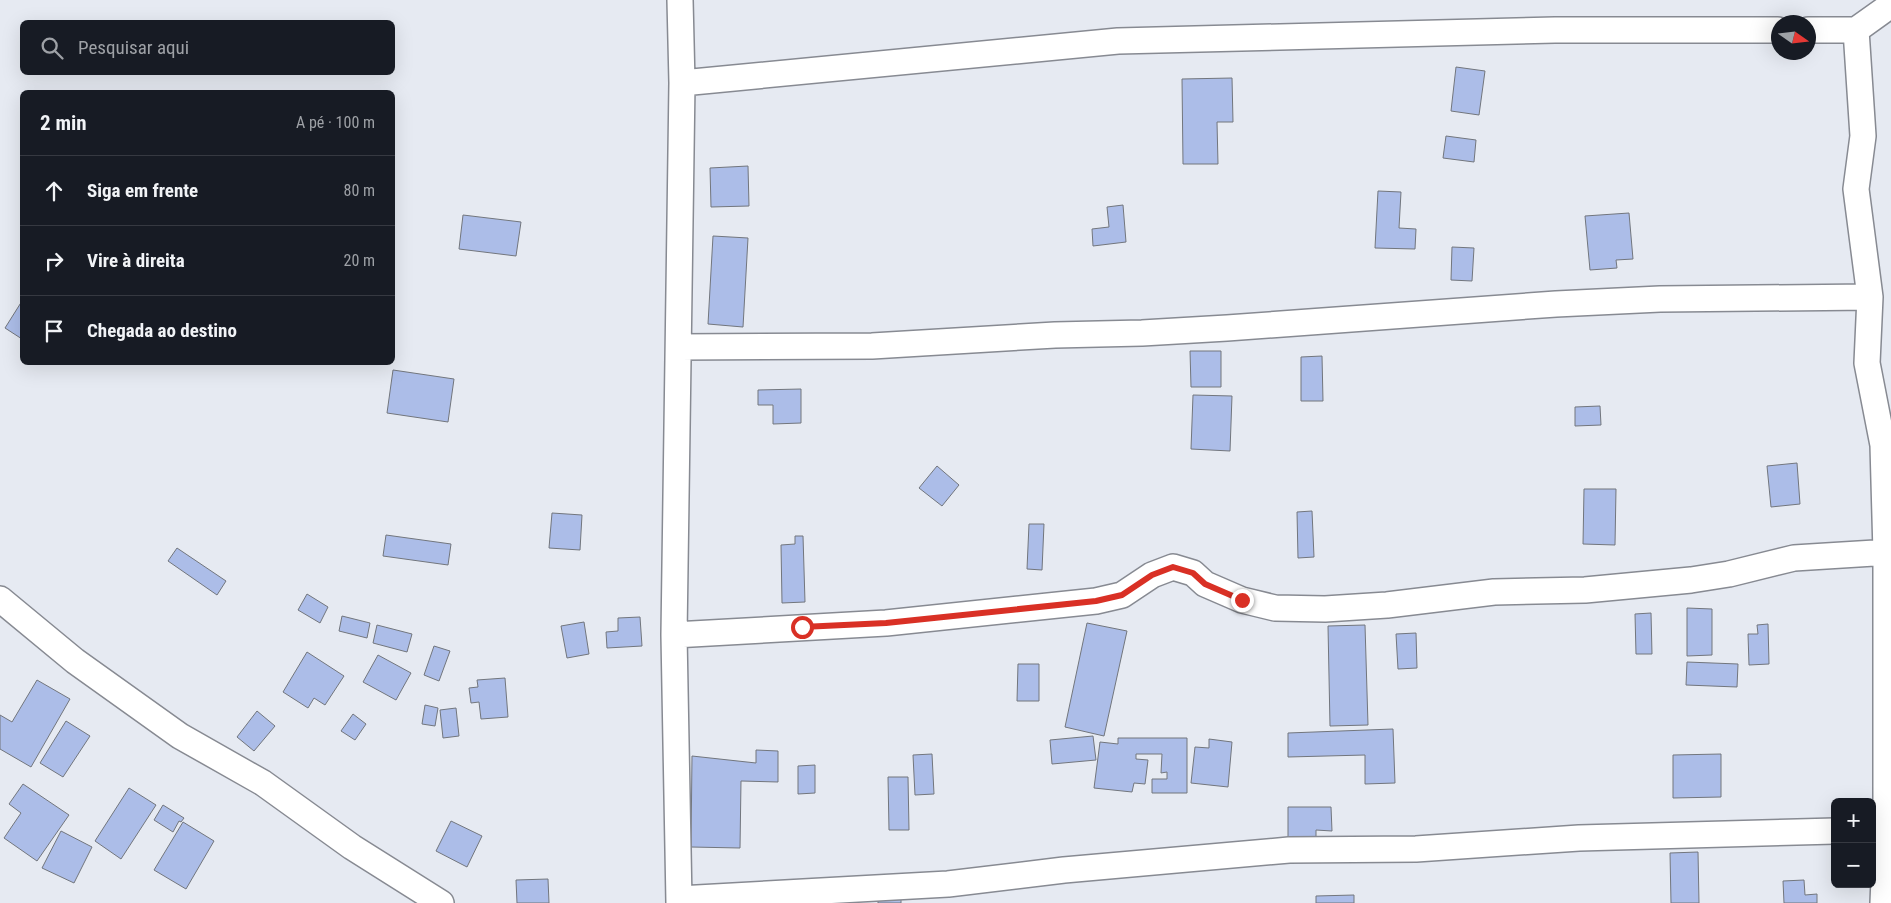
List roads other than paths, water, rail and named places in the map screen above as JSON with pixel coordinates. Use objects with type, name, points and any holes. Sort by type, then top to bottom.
[{"type":"street","points":[[680,0],[682,83],[674,634],[679,901],[948,884],[1064,870],[1290,850],[1416,849],[1579,838],[1831,831]]},
{"type":"street","points":[[1816,30],[1856,30],[1891,5]]},
{"type":"street","points":[[682,83],[1118,41],[1555,30],[1771,30]]},
{"type":"street","points":[[1856,30],[1863,136],[1856,189],[1870,297],[1867,362],[1884,445],[1888,552],[1883,903]]},
{"type":"street","points":[[679,347],[872,346],[1055,335],[1142,333],[1227,328],[1556,304],[1660,299],[1870,297]]},
{"type":"street","points":[[674,634],[886,623],[1096,601],[1122,595],[1152,575],[1173,567],[1193,573],[1205,584],[1242,600],[1275,608],[1325,609],[1387,606],[1494,592],[1585,590],[1681,581],[1729,574],[1794,558],[1888,552]]},
{"type":"street","points":[[0,599],[75,661],[180,736],[263,783],[352,847],[441,903]]}]
